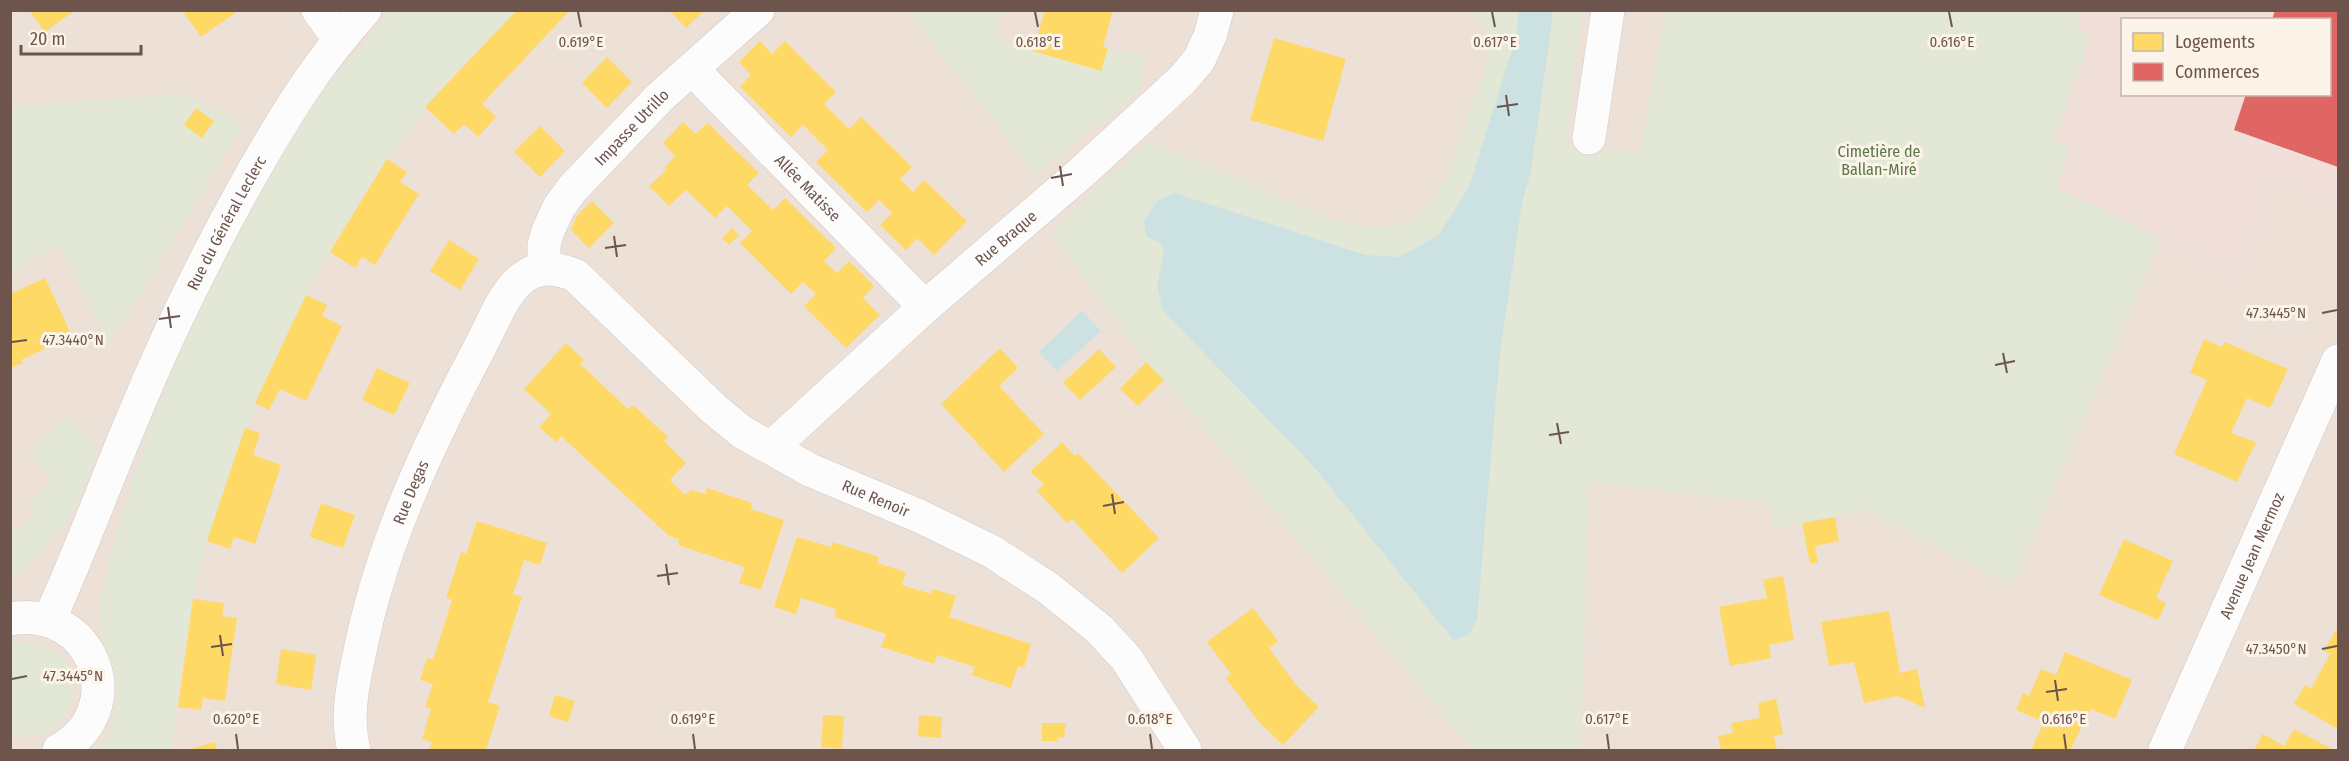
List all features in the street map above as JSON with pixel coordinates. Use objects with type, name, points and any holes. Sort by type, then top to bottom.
[{"type":"street","points":[[318,10],[339,39]]},
{"type":"street","name":"Rue du Général Leclerc","points":[[49,620],[134,414],[209,254],[301,90],[339,39],[365,10]]},
{"type":"street","name":"Impasse Utrillo","points":[[544,268],[544,245],[548,231],[559,207],[573,188],[660,97],[758,10]]},
{"type":"street","name":"Rue Braque","points":[[771,448],[925,307],[1081,173],[1182,80],[1199,60],[1210,36],[1217,10]]},
{"type":"street","points":[[1589,138],[1608,10]]},
{"type":"street","name":"Allée Matisse","points":[[692,69],[925,307]]},
{"type":"street","name":"Rue Renoir","points":[[544,268],[575,275],[714,409],[742,432],[810,470],[919,516],[991,551],[1048,588],[1099,629],[1126,658],[1185,750]]},
{"type":"street","name":"Rue Degas","points":[[354,750],[350,713],[363,632],[386,555],[416,476],[450,404],[507,297],[526,276],[544,268]]},
{"type":"street","name":"Avenue Jean Mermoz","points":[[2165,750],[2338,361]]},
{"type":"street","points":[[10,619],[37,617],[49,620],[73,633],[83,643],[96,668],[98,696],[95,710],[81,734],[68,748]]},
{"type":"shaded area","points":[[11,11],[2338,11],[2338,750],[11,750]]},
{"type":"shaded area","points":[[1519,11],[1553,11],[1531,170],[1522,203],[1500,352],[1477,620],[1469,635],[1453,640],[1314,467],[1163,311],[1157,285],[1164,250],[1159,242],[1146,236],[1144,220],[1158,200],[1175,193],[1365,255],[1398,257],[1438,236],[1469,187],[1516,37]]},
{"type":"shaded area","points":[[2064,11],[2338,11],[2338,206],[2272,178],[2249,246],[2236,274],[2057,188],[2038,137]]},
{"type":"shaded area","points":[[1082,311],[1101,331],[1057,371],[1039,352]]},
{"type":"green space","name":"Cimetière de Ballan-Miré","points":[[2081,10],[2077,30],[2091,35],[2054,141],[2069,146],[2057,188],[2161,238],[2012,585],[1864,510],[1774,528],[1770,503],[1589,482],[1581,750],[1472,750],[1164,380],[1146,362],[1051,234],[1148,140],[1332,219],[1372,228],[1402,224],[1427,205],[1449,171],[1489,57],[1484,26],[1466,11],[1582,11],[1565,146],[1640,152],[1666,11]]},
{"type":"green space","points":[[392,11],[517,11],[445,85],[388,159],[324,262],[270,370],[226,483],[200,567],[185,645],[171,750],[97,750],[96,748],[111,733],[117,706],[112,668],[101,637],[100,604],[111,552],[155,413],[208,289],[301,116]]},
{"type":"green space","points":[[908,11],[1001,11],[994,38],[1101,71],[1108,48],[1145,55],[1139,93],[1035,174]]},
{"type":"green space","points":[[186,94],[242,125],[141,294],[107,341],[59,245],[40,254],[11,275],[10,109],[22,105]]},
{"type":"green space","points":[[69,415],[98,451],[69,520],[20,573],[11,578],[11,534],[37,513],[29,502],[53,481],[29,453]]},
{"type":"green space","points":[[28,642],[54,651],[69,666],[74,684],[72,702],[63,719],[49,731],[31,736],[10,732],[11,646]]},
{"type":"building: Logements","points":[[29,10],[75,10],[45,32]]},
{"type":"building: Logements","points":[[182,10],[239,10],[201,37]]},
{"type":"building: Logements","points":[[517,10],[570,10],[482,104],[496,117],[478,137],[464,124],[454,134],[425,107]]},
{"type":"building: Logements","points":[[669,10],[705,10],[686,28]]},
{"type":"building: Logements","points":[[1045,10],[1113,10],[1103,47],[1108,48],[1101,71],[1033,51]]},
{"type":"building: Logements","points":[[1274,38],[1346,59],[1323,141],[1250,120]]},
{"type":"building: Logements","points":[[760,41],[772,54],[785,41],[836,92],[824,104],[849,129],[861,117],[912,167],[900,179],[913,192],[924,180],[967,221],[934,255],[917,238],[906,250],[880,225],[892,213],[879,200],[867,212],[816,162],[828,150],[803,125],[791,137],[740,87],[751,75],[739,62]]},
{"type":"building: Logements","points":[[607,57],[632,82],[607,108],[582,83]]},
{"type":"building: Logements","points":[[196,108],[214,121],[202,138],[184,125]]},
{"type":"building: Logements","points":[[683,122],[696,134],[708,123],[759,173],[747,185],[773,210],[785,198],[836,248],[824,261],[837,273],[849,261],[874,286],[863,298],[880,315],[846,348],[804,306],[816,294],[803,282],[791,294],[740,243],[752,231],[727,206],[715,218],[686,190],[669,206],[649,186],[666,170],[664,168],[675,156],[663,143]]},
{"type":"building: Logements","points":[[540,126],[565,151],[540,177],[514,152]]},
{"type":"building: Logements","points":[[387,159],[407,172],[400,182],[419,194],[375,265],[362,257],[355,268],[330,252]]},
{"type":"building: Logements","points":[[592,201],[614,223],[589,248],[571,230],[576,217]]},
{"type":"building: Logements","points":[[732,228],[739,235],[729,245],[722,238]]},
{"type":"building: Logements","points":[[449,240],[479,259],[460,290],[430,271]]},
{"type":"building: Logements","points":[[45,278],[72,336],[21,360],[23,363],[10,368],[10,294]]},
{"type":"building: Logements","points":[[306,295],[327,305],[322,316],[342,326],[306,401],[280,389],[269,410],[255,403]]},
{"type":"building: Logements","points":[[2204,339],[2222,347],[2225,342],[2288,369],[2270,408],[2247,398],[2231,433],[2256,442],[2237,482],[2174,454],[2207,380],[2190,373]]},
{"type":"building: Logements","points":[[566,343],[584,360],[580,364],[628,409],[633,405],[668,437],[664,441],[686,463],[670,480],[685,495],[691,490],[705,494],[707,488],[752,503],[751,509],[784,520],[761,590],[739,583],[745,567],[678,545],[679,539],[669,536],[561,436],[556,442],[539,427],[551,414],[524,389]]},
{"type":"building: Logements","points":[[1000,348],[1018,368],[999,386],[1044,434],[1004,472],[941,404]]},
{"type":"building: Logements","points":[[1099,349],[1116,367],[1080,400],[1063,383]]},
{"type":"building: Logements","points":[[1146,362],[1164,380],[1138,406],[1120,389]]},
{"type":"building: Logements","points":[[377,368],[410,383],[394,415],[362,400]]},
{"type":"building: Logements","points":[[245,428],[260,433],[253,455],[281,465],[255,544],[234,537],[230,549],[207,541]]},
{"type":"building: Logements","points":[[1062,442],[1075,456],[1078,453],[1159,538],[1122,573],[1072,519],[1067,523],[1037,491],[1044,484],[1030,472]]},
{"type":"building: Logements","points":[[321,503],[355,515],[343,548],[310,537]]},
{"type":"building: Logements","points":[[1835,517],[1839,541],[1815,546],[1818,562],[1810,564],[1802,523]]},
{"type":"building: Logements","points":[[477,521],[547,543],[540,565],[524,560],[513,594],[522,597],[488,702],[500,706],[486,750],[429,750],[432,742],[422,739],[431,709],[425,707],[433,684],[420,680],[427,658],[433,660],[452,600],[446,598],[461,552],[466,554]]},
{"type":"building: Logements","points":[[797,537],[831,547],[833,542],[879,557],[877,563],[906,572],[902,585],[931,594],[933,589],[956,596],[949,617],[1031,644],[1024,668],[1018,666],[1011,688],[972,675],[975,667],[937,655],[934,664],[881,647],[886,634],[834,617],[836,609],[801,598],[796,614],[774,607]]},
{"type":"building: Logements","points":[[2124,539],[2173,561],[2156,598],[2166,603],[2158,620],[2099,595]]},
{"type":"building: Logements","points":[[1783,576],[1794,640],[1769,645],[1771,658],[1730,666],[1719,607],[1767,598],[1763,580]]},
{"type":"building: Logements","points":[[193,599],[224,603],[222,616],[237,618],[225,701],[203,698],[201,710],[178,707]]},
{"type":"building: Logements","points":[[1253,608],[1278,641],[1269,648],[1296,685],[1319,707],[1283,745],[1259,722],[1226,678],[1231,674],[1207,642]]},
{"type":"building: Logements","points":[[1889,611],[1900,673],[1917,669],[1925,708],[1898,696],[1864,703],[1854,662],[1829,666],[1821,622]]},
{"type":"building: Logements","points":[[2336,630],[2338,632],[2338,729],[2294,704],[2305,685],[2311,689],[2330,654],[2324,651]]},
{"type":"building: Logements","points":[[281,649],[316,655],[311,690],[276,684]]},
{"type":"building: Logements","points":[[2065,652],[2132,680],[2115,719],[2091,709],[2070,750],[2031,750],[2044,722],[2016,710],[2023,693],[2029,696],[2041,669],[2056,675]]},
{"type":"building: Logements","points":[[555,695],[575,701],[568,722],[549,716]]},
{"type":"building: Logements","points":[[1776,699],[1783,734],[1774,736],[1777,750],[1721,750],[1718,736],[1733,733],[1731,723],[1760,718],[1758,703]]},
{"type":"building: Logements","points":[[823,715],[844,716],[842,749],[821,747]]},
{"type":"building: Logements","points":[[919,715],[942,717],[941,738],[918,736]]},
{"type":"building: Logements","points":[[1042,723],[1066,723],[1064,738],[1058,737],[1057,741],[1042,741]]},
{"type":"building: Logements","points":[[2294,729],[2334,750],[2254,750],[2263,734],[2284,746]]},
{"type":"building: Logements","points":[[215,742],[217,750],[186,750]]},
{"type":"building: Commerces","points":[[2275,10],[2338,10],[2338,167],[2234,130],[2245,96],[2331,96],[2331,18],[2273,18]]}]
